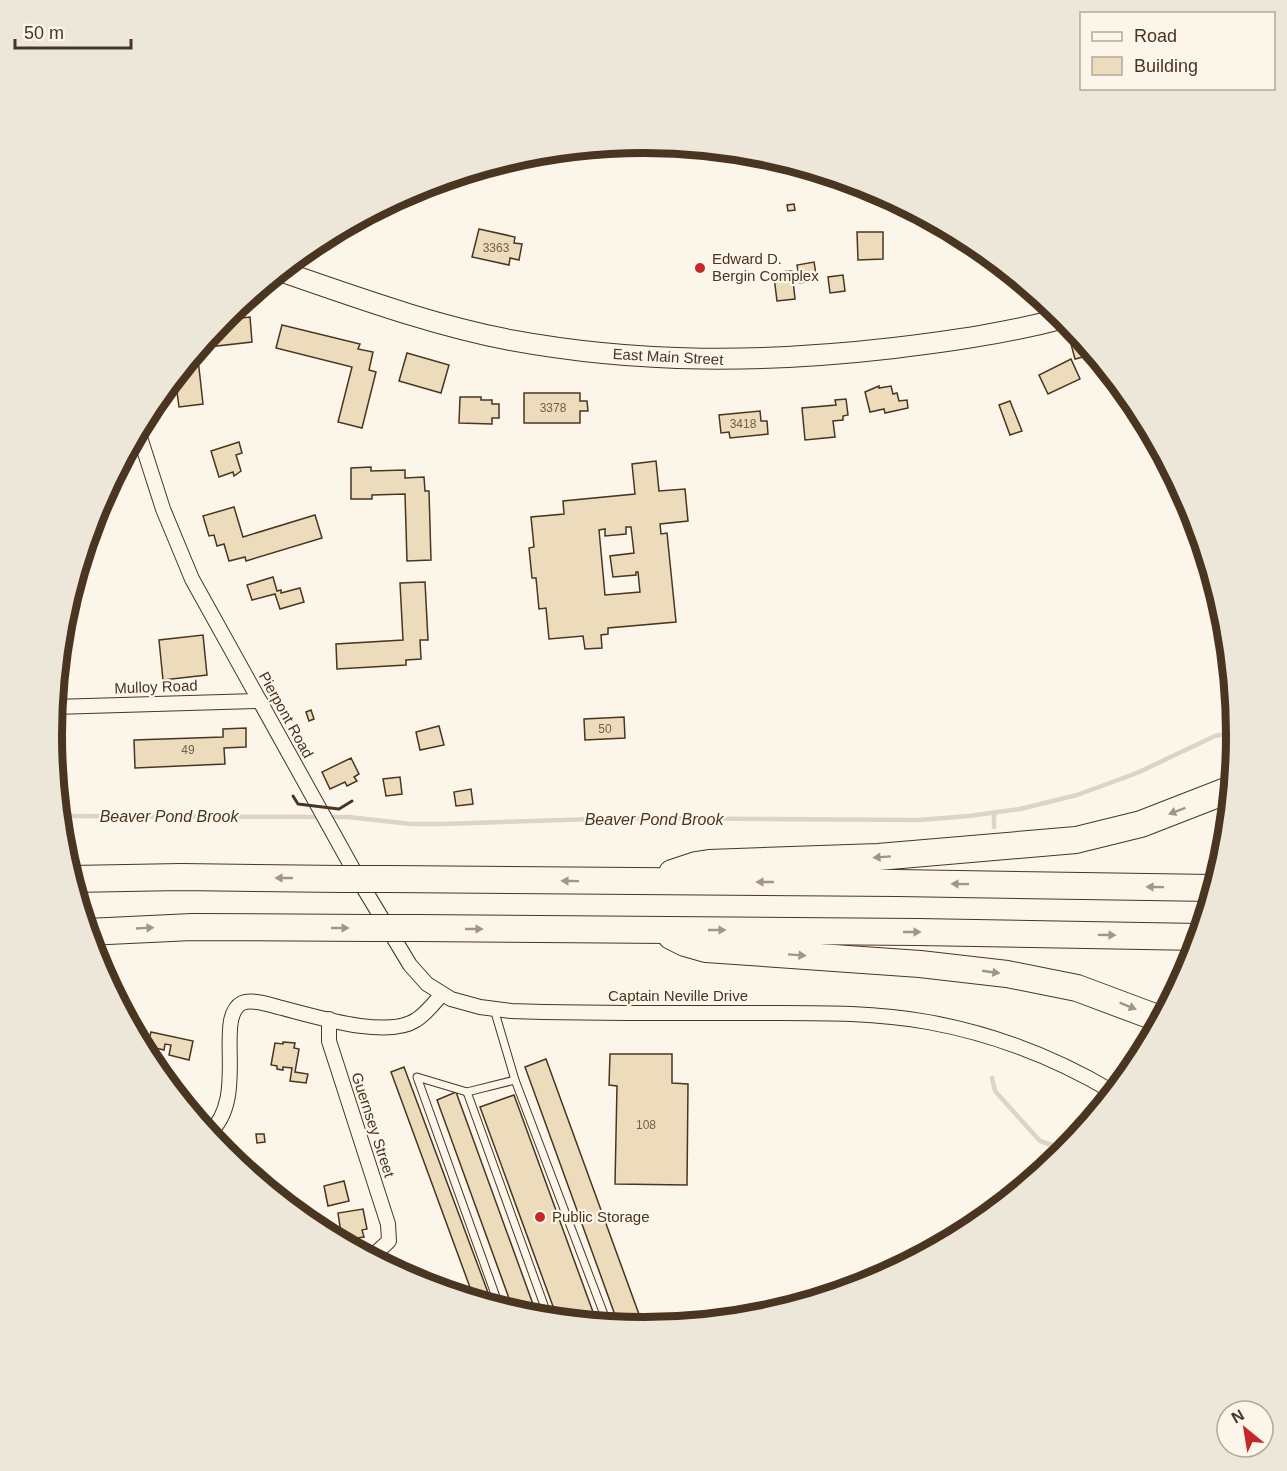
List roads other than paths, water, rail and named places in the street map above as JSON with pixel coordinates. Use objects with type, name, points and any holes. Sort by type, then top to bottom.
[{"type":"highway","points":[[656,881],[684,869],[709,863],[878,857],[1076,840],[1141,824],[1223,792]]},
{"type":"highway","points":[[79,879],[149,877],[656,881],[1205,888]]},
{"type":"highway","points":[[95,932],[192,927],[416,928],[1189,937]]},
{"type":"highway","points":[[659,930],[686,944],[706,949],[920,964],[982,970],[1040,980],[1102,995],[1153,1016]]},
{"type":"main road","name":"East Main Street","points":[[289,274],[475,332],[585,352],[668,359],[766,358],[860,352],[978,336],[1051,321]]},
{"type":"street","name":"Pierpont Road","points":[[141,441],[153,482],[183,559],[260,701],[330,829],[410,965],[421,979],[442,994]]},
{"type":"street","name":"Mulloy Road","points":[[63,707],[260,701]]},
{"type":"street","name":"Captain Neville Drive","points":[[442,994],[467,1004],[494,1009],[565,1012],[812,1013],[908,1019],[938,1024],[1007,1042],[1068,1067],[1106,1088]]},
{"type":"street","points":[[214,1127],[224,1116],[228,1101],[231,1074],[230,1023],[233,1011],[240,1004],[246,1002],[267,1004],[375,1028],[405,1026],[418,1020],[442,994]]},
{"type":"street","name":"Guernsey Street","points":[[329,1019],[329,1041],[388,1224],[389,1241],[377,1252]]},
{"type":"lane","points":[[494,1009],[515,1080],[605,1316]]},
{"type":"lane","points":[[497,1299],[417,1077],[467,1092],[515,1080]]},
{"type":"lane","points":[[467,1092],[545,1309]]},
{"type":"waterway","name":"Beaver Pond Brook","points":[[67,816],[348,817],[411,824],[625,818],[919,820],[1020,809],[1077,795],[1137,773],[1215,736],[1226,734]]},
{"type":"waterway","points":[[994,813],[994,827]]},
{"type":"waterway","points":[[992,1078],[995,1091],[1040,1141],[1056,1146]]},
{"type":"place","name":"Edward D. Bergin Complex","points":[[700,268]]},
{"type":"place","name":"Public Storage","points":[[540,1217]]}]
